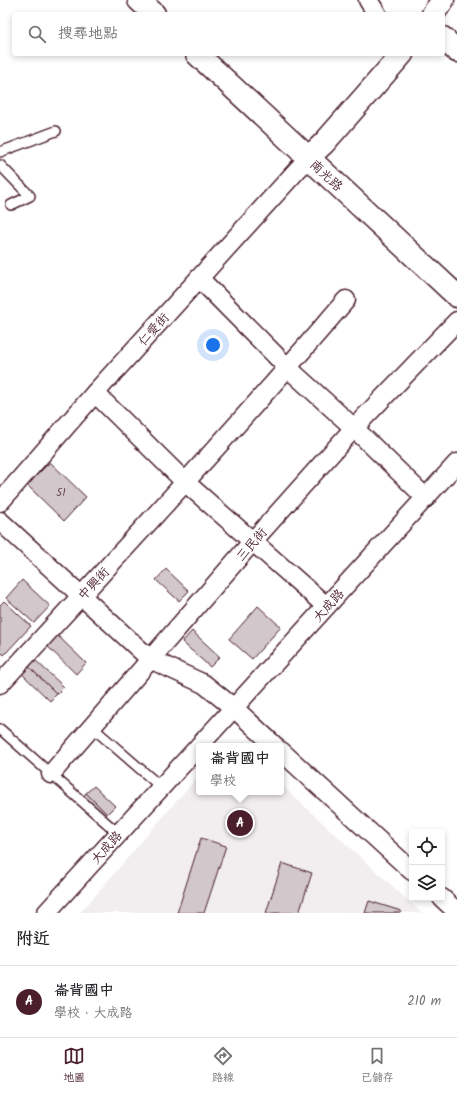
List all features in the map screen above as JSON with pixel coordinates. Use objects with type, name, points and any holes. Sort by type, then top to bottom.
[{"type":"street","points":[[139,0],[152,12]]},
{"type":"street","points":[[368,0],[376,12]]},
{"type":"street","points":[[434,12],[443,0]]},
{"type":"street","points":[[445,40],[457,52]]},
{"type":"street","name":"南光路","points":[[199,56],[457,296]]},
{"type":"street","points":[[308,157],[324,142],[400,56]]},
{"type":"street","name":"仁愛街","points":[[0,502],[95,393],[308,157]]},
{"type":"street","points":[[199,278],[288,368],[354,428],[426,498]]},
{"type":"street","points":[[185,482],[288,368],[346,300]]},
{"type":"street","name":"三民街","points":[[51,774],[150,659],[354,428],[457,321]]},
{"type":"street","points":[[95,393],[185,482],[326,606]]},
{"type":"street","name":"大成路","points":[[202,743],[457,463]]},
{"type":"street","name":"中興街","points":[[0,684],[185,482]]},
{"type":"street","points":[[0,521],[150,659],[204,684],[234,708],[272,743]]},
{"type":"street","name":"大成路","points":[[46,913],[196,749]]},
{"type":"street","points":[[284,754],[409,868]]},
{"type":"street","points":[[445,901],[457,912]]},
{"type":"lane","points":[[0,152],[56,131]]},
{"type":"lane","points":[[0,165],[30,196],[11,205]]},
{"type":"lane","points":[[92,727],[161,787]]},
{"type":"lane","points":[[0,729],[119,834]]},
{"type":"shaded area","points":[[196,778],[196,795],[284,795],[284,788],[422,913],[80,913]]},
{"type":"building","points":[[50,462],[86,497],[64,521],[27,485]]},
{"type":"building","points":[[166,569],[189,591],[179,601],[156,580]]},
{"type":"building","points":[[22,580],[50,606],[34,623],[6,598]]},
{"type":"building","points":[[4,601],[31,626],[4,655],[0,651],[0,605]]},
{"type":"building","points":[[258,606],[281,627],[252,659],[229,639]]},
{"type":"building","points":[[192,631],[220,657],[210,667],[182,642]]},
{"type":"building","points":[[55,633],[86,663],[76,674],[45,644]]},
{"type":"building","points":[[33,658],[64,687],[57,694],[27,665]]},
{"type":"building","points":[[27,665],[57,694],[50,701],[20,672]]},
{"type":"building","points":[[94,786],[115,806],[107,814],[86,793]]},
{"type":"building","points":[[86,793],[107,814],[101,822],[79,801]]},
{"type":"building","points":[[201,838],[226,846],[204,913],[177,913]]},
{"type":"building","points":[[282,863],[312,873],[299,913],[266,913]]},
{"type":"building","points":[[369,901],[401,911],[400,913],[365,913]]},
{"type":"place","name":"崙背國中","points":[[240,823]]}]
